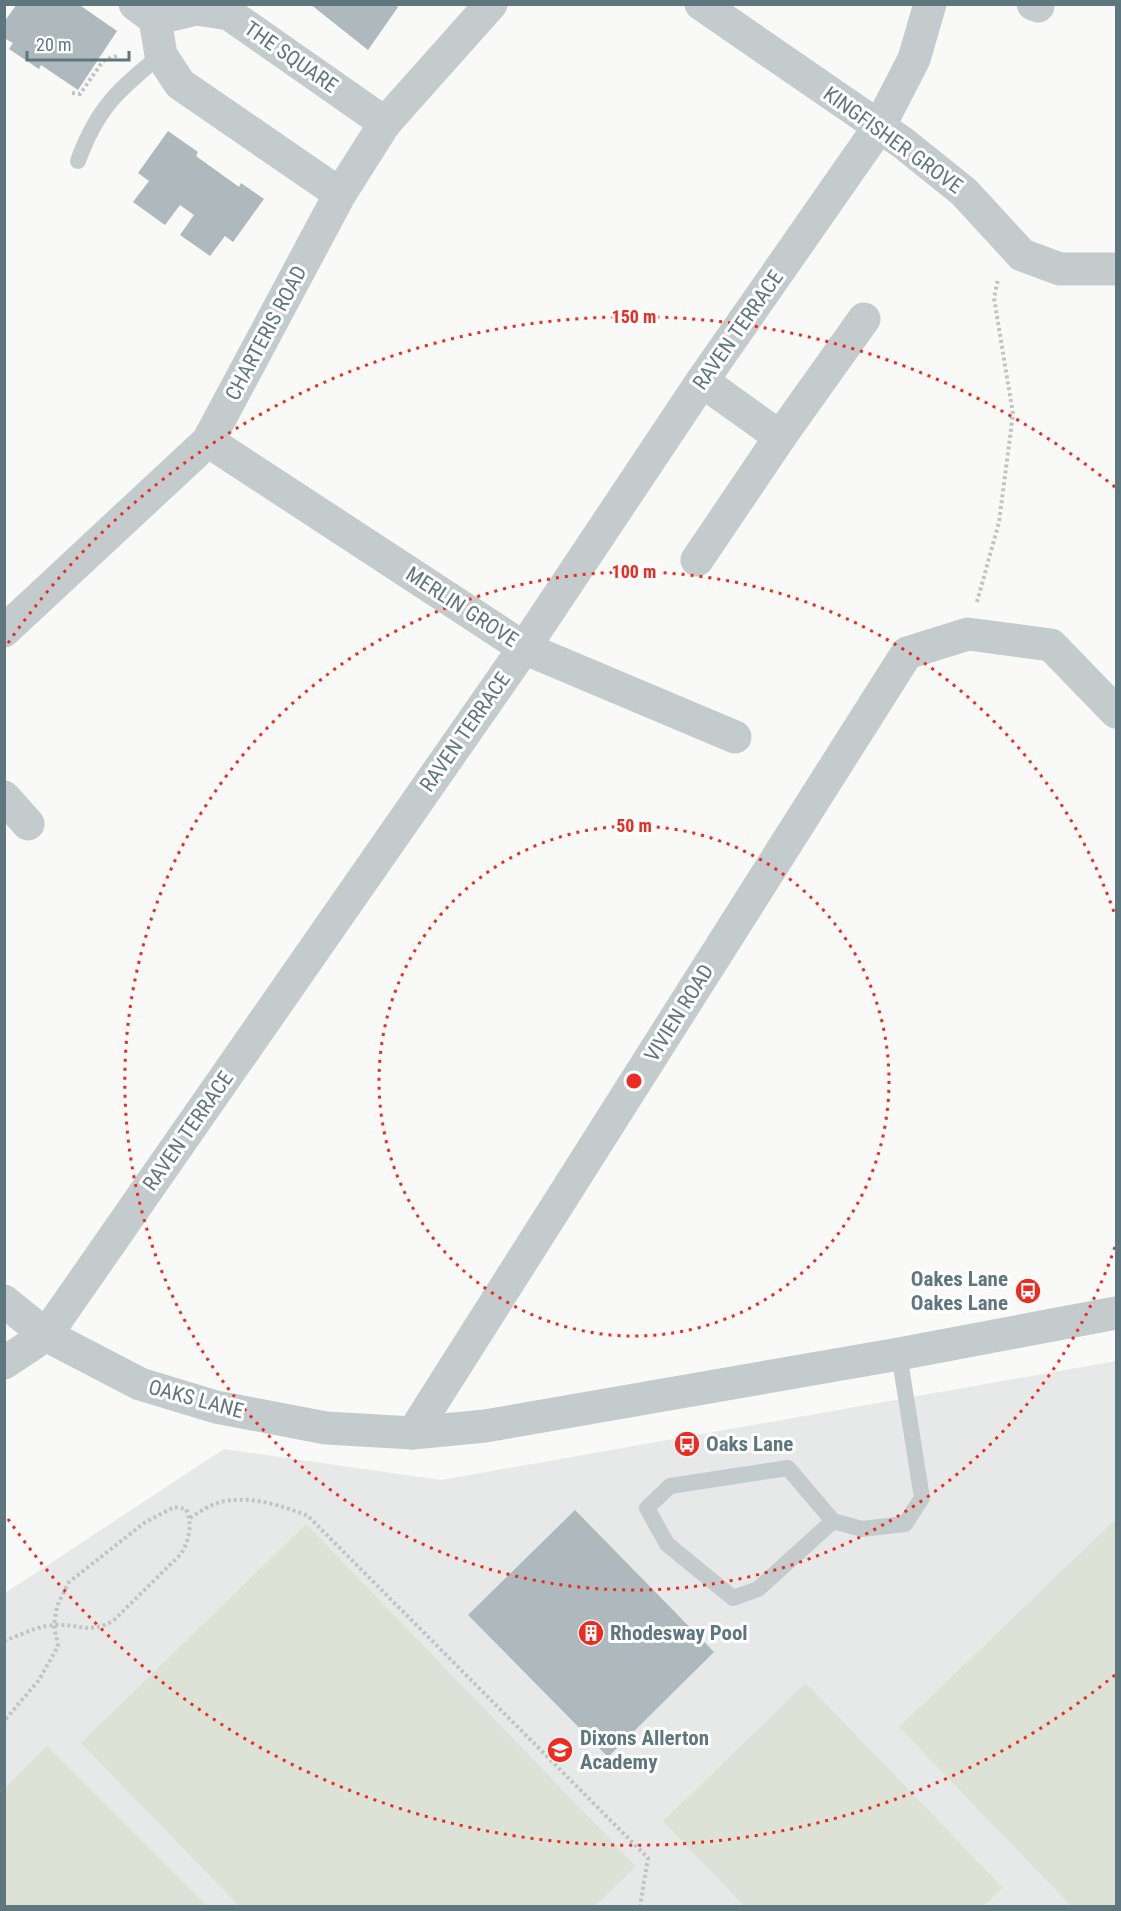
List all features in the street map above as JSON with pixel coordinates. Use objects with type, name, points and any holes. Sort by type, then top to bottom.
[{"type":"street","name":"CHARTERIS ROAD","points":[[4,631],[208,441],[340,194],[385,123],[491,4]]},
{"type":"street","name":"KINGFISHER GROVE","points":[[701,4],[879,126],[964,192],[1022,255],[1060,268],[1116,269]]},
{"type":"street","name":"RAVEN TERRACE","points":[[46,1335],[524,648],[702,381],[879,126],[914,59],[930,4]]},
{"type":"street","name":"THE SQUARE","points":[[340,194],[180,84],[161,56],[145,12],[196,9],[229,14],[385,123]]},
{"type":"street","points":[[697,560],[780,437],[864,319]]},
{"type":"street","points":[[702,381],[780,437]]},
{"type":"street","name":"MERLIN GROVE","points":[[208,441],[524,648],[735,736]]},
{"type":"street","points":[[968,634],[1051,645],[1116,712]]},
{"type":"street","name":"VIVIEN ROAD","points":[[413,1433],[907,653],[968,634]]},
{"type":"street","points":[[4,797],[28,824]]},
{"type":"street","name":"OAKS LANE","points":[[4,1301],[46,1335],[140,1384],[216,1407],[326,1428],[413,1433],[485,1426],[899,1354],[1116,1313]]},
{"type":"street","points":[[4,1363],[46,1335]]},
{"type":"lane","points":[[78,161],[88,131],[120,87],[161,56]]},
{"type":"lane","points":[[833,1521],[758,1589],[733,1598],[667,1545],[647,1509],[670,1486],[788,1468],[833,1521],[862,1529],[905,1524],[922,1498],[899,1354]]},
{"type":"path","points":[[968,634],[999,522],[1013,414],[994,298],[1006,236]]},
{"type":"path","points":[[190,1518],[216,1503],[249,1500],[289,1508],[308,1516],[648,1858],[640,1906]]},
{"type":"path","points":[[4,1641],[54,1625],[85,1630],[100,1628],[113,1621],[181,1554],[189,1540],[190,1518],[186,1509],[174,1507],[144,1523],[69,1582],[57,1606],[54,1625],[58,1646],[39,1680],[4,1721]]},
{"type":"shaded area","name":"Dixons Allerton Academy","points":[[1116,1361],[1116,1906],[5,1906],[5,1593],[224,1449],[441,1480]]},
{"type":"shaded area","points":[[1116,1519],[1116,1906],[1071,1906],[899,1727]]},
{"type":"shaded area","points":[[306,1524],[636,1866],[595,1906],[239,1906],[81,1743]]},
{"type":"shaded area","points":[[806,1683],[1003,1888],[983,1906],[744,1906],[663,1821]]},
{"type":"shaded area","points":[[47,1746],[207,1906],[5,1906],[5,1788]]},
{"type":"building","points":[[17,4],[78,4],[117,31],[78,90],[41,65],[39,69],[9,49],[13,43],[4,38],[4,22]]},
{"type":"building","points":[[310,4],[394,4],[398,7],[368,50]]},
{"type":"building","points":[[168,131],[198,152],[196,156],[239,187],[241,183],[264,199],[233,242],[225,236],[210,256],[180,235],[194,215],[180,205],[165,225],[133,202],[149,181],[138,173]]},
{"type":"building","name":"Rhodesway Pool","points":[[575,1510],[714,1652],[608,1757],[468,1615]]},
{"type":"place","name":"Oakes Lane Oakes Lane","points":[[1028,1291]]},
{"type":"place","name":"Oaks Lane","points":[[687,1444]]},
{"type":"place","name":"Rhodesway Pool","points":[[591,1633]]},
{"type":"place","name":"Dixons Allerton Academy","points":[[560,1750]]}]
